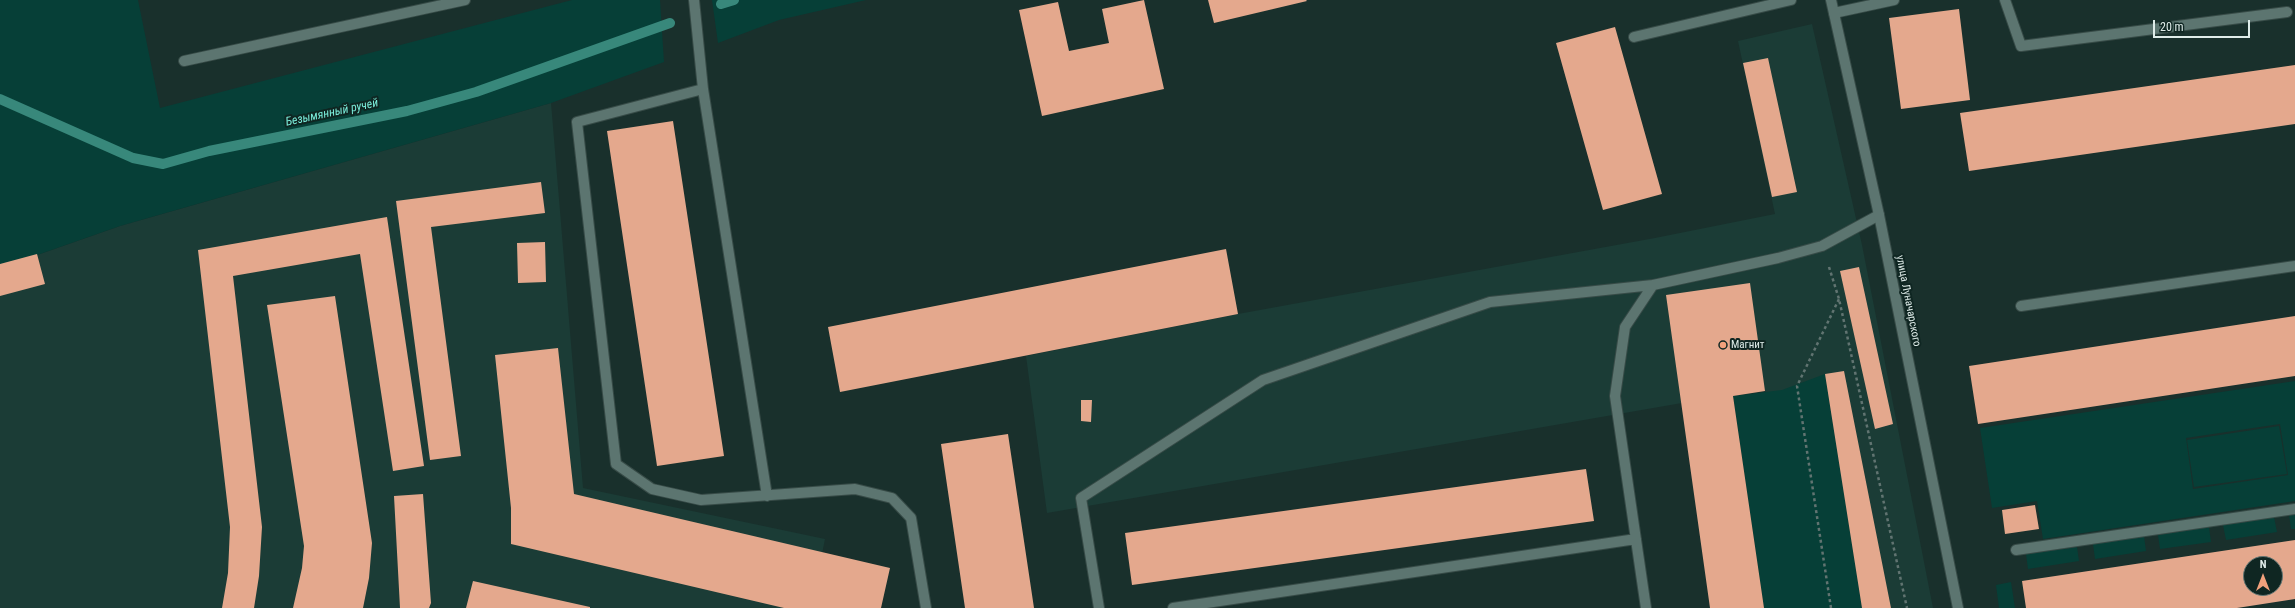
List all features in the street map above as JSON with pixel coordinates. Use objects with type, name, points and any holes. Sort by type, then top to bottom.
[{"type":"street","points":[[184,61],[465,0]]},
{"type":"street","points":[[694,0],[703,89],[767,496]]},
{"type":"street","points":[[1634,37],[1791,0]]},
{"type":"street","name":"улица Луначарского","points":[[1831,0],[1879,215],[1958,608]]},
{"type":"street","points":[[1834,13],[1894,0]]},
{"type":"street","points":[[2005,0],[2021,46],[2287,12]]},
{"type":"street","points":[[703,89],[577,122],[616,464],[652,489],[701,500],[855,488],[892,498],[911,518],[926,608]]},
{"type":"street","points":[[1099,608],[1081,498],[1263,380],[1490,302],[1653,285],[1778,258],[1822,246],[1879,215]]},
{"type":"street","points":[[2021,306],[2295,266]]},
{"type":"street","points":[[1646,608],[1615,396],[1625,327],[1653,285]]},
{"type":"street","points":[[2016,550],[2295,509]]},
{"type":"street","points":[[1173,608],[1636,539]]},
{"type":"path","points":[[1822,246],[1839,299],[1907,608]]},
{"type":"path","points":[[1832,608],[1797,386],[1839,299]]},
{"type":"shaded area","points":[[0,0],[138,0],[160,108],[572,0],[660,0],[664,62],[551,103],[120,226],[0,268]]},
{"type":"shaded area","points":[[712,0],[866,0],[779,20],[718,43]]},
{"type":"shaded area","points":[[1812,24],[1862,245],[1933,608],[1817,608],[1765,391],[1682,403],[1047,513],[1026,356],[1238,314],[1655,238],[1775,214],[1738,41]]},
{"type":"shaded area","points":[[551,103],[583,488],[825,539],[811,608],[0,608],[0,268],[120,226]]},
{"type":"shaded area","points":[[1825,374],[1862,608],[1764,608],[1733,396],[1782,390]]},
{"type":"shaded area","points":[[2295,381],[2295,501],[2043,539],[2037,501],[1992,508],[1980,428]],"holes":[[[2280,424],[2288,475],[2193,489],[2186,438]]]},
{"type":"shaded area","points":[[2279,426],[2287,474],[2194,487],[2187,440]]},
{"type":"shaded area","points":[[2295,514],[2295,529],[2291,529],[2289,515]]},
{"type":"shaded area","points":[[2274,517],[2277,532],[2226,540],[2223,525]]},
{"type":"shaded area","points":[[2209,527],[2211,542],[2160,549],[2158,535]]},
{"type":"shaded area","points":[[2144,536],[2146,551],[2095,559],[2093,544]]},
{"type":"shaded area","points":[[2077,547],[2079,561],[2028,569],[2026,554]]},
{"type":"shaded area","points":[[2011,582],[2015,608],[1999,608],[1996,585]]},
{"type":"building","points":[[1144,0],[1164,89],[1042,116],[1019,10],[1058,2],[1069,51],[1109,43],[1102,9]]},
{"type":"building","points":[[1208,0],[1306,0],[1307,1],[1214,23]]},
{"type":"building","points":[[1959,9],[1970,100],[1901,109],[1889,18]]},
{"type":"building","points":[[1615,27],[1662,194],[1603,210],[1556,43]]},
{"type":"building","points":[[1768,58],[1797,192],[1772,197],[1743,63]]},
{"type":"building","points":[[2295,65],[2295,124],[1969,171],[1960,113]]},
{"type":"building","points":[[673,121],[724,456],[657,466],[607,131]]},
{"type":"building","points":[[541,182],[545,213],[431,227],[461,456],[430,460],[396,201]]},
{"type":"building","points":[[387,217],[424,466],[393,471],[360,254],[233,276],[262,527],[259,576],[254,608],[222,608],[228,573],[230,527],[198,250]]},
{"type":"building","points":[[545,242],[546,282],[518,283],[517,243]]},
{"type":"building","points":[[1226,249],[1238,314],[840,392],[828,327]]},
{"type":"building","points":[[37,254],[45,284],[0,296],[0,264]]},
{"type":"building","points":[[1859,267],[1893,424],[1875,429],[1840,271]]},
{"type":"building","points":[[1750,283],[1765,391],[1733,396],[1764,608],[1710,608],[1666,295]]},
{"type":"building","points":[[335,296],[372,543],[369,578],[363,608],[293,608],[302,568],[304,546],[267,305]]},
{"type":"building","points":[[2295,316],[2295,376],[1978,424],[1969,366]]},
{"type":"building","points":[[558,348],[574,494],[890,568],[881,608],[784,608],[511,544],[511,508],[495,355]]},
{"type":"building","points":[[1844,371],[1891,608],[1862,608],[1825,374]]},
{"type":"building","points":[[1081,400],[1092,400],[1091,422],[1081,421]]},
{"type":"building","points":[[1008,434],[1034,608],[965,608],[941,444]]},
{"type":"building","points":[[1586,469],[1594,521],[1132,585],[1125,533]]},
{"type":"building","points":[[423,494],[431,603],[429,608],[400,608],[394,496]]},
{"type":"building","points":[[2035,505],[2039,529],[2005,534],[2002,510]]},
{"type":"building","points":[[2295,540],[2295,599],[2237,608],[2026,608],[2022,581]]},
{"type":"building","points":[[473,581],[590,607],[590,608],[466,608]]},
{"type":"waterway","name":"Безымянный ручей","points":[[721,4],[734,0]]},
{"type":"waterway","name":"Безымянный ручей","points":[[0,99],[133,158],[163,164],[209,151],[407,111],[476,92],[670,23]]},
{"type":"place","name":"Магнит","points":[[1723,345]]}]
